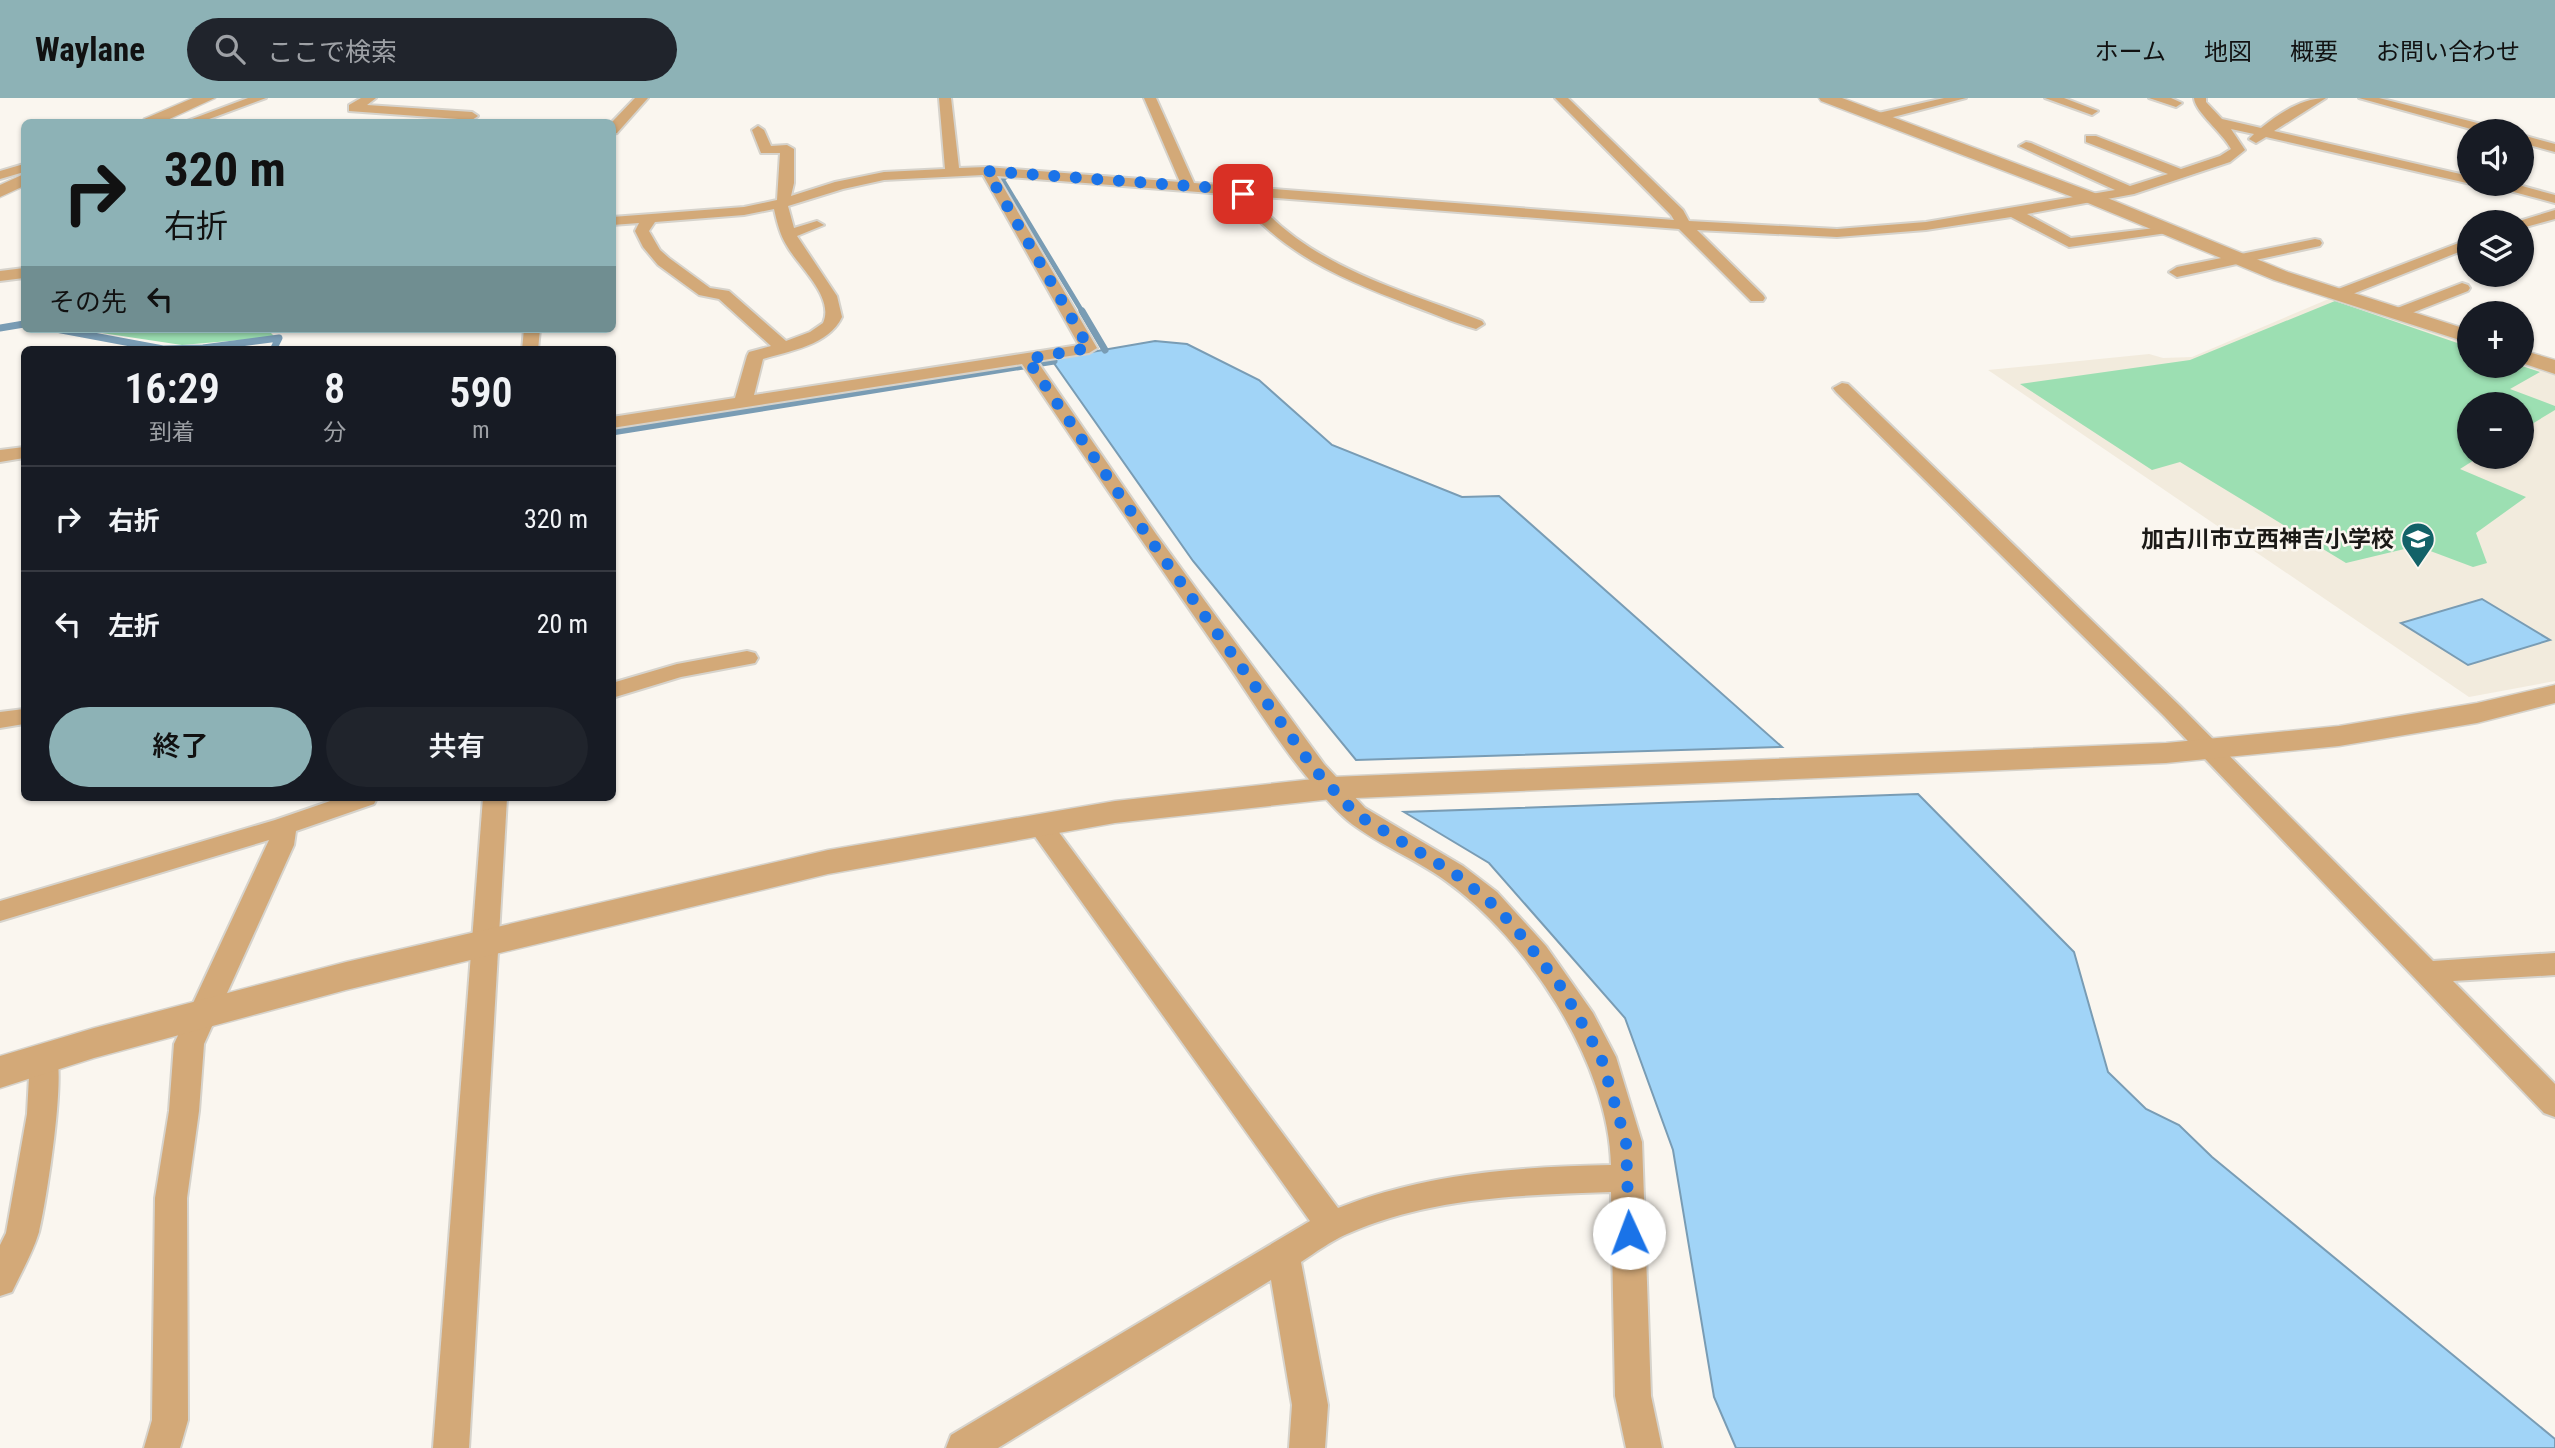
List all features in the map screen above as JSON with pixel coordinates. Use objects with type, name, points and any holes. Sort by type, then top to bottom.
[{"type":"street","points":[[157,119],[207,98]]},
{"type":"street","points":[[199,119],[260,98]]},
{"type":"street","points":[[370,98],[353,108],[472,116]]},
{"type":"street","points":[[616,126],[642,98]]},
{"type":"street","points":[[945,98],[952,171]]},
{"type":"street","points":[[1150,98],[1188,185]]},
{"type":"street","points":[[1561,98],[1678,213],[1683,225],[1757,298]]},
{"type":"street","points":[[1827,98],[2094,199],[2240,260],[2457,333]]},
{"type":"street","points":[[1878,117],[1958,98]]},
{"type":"street","points":[[2051,98],[2092,111]]},
{"type":"street","points":[[2155,98],[2176,103]]},
{"type":"street","points":[[2200,98],[2200,103],[2219,122],[2238,150]]},
{"type":"street","points":[[2365,98],[2457,122]]},
{"type":"street","points":[[2292,100],[2315,100]]},
{"type":"street","points":[[616,221],[744,211],[884,176],[987,171],[1683,225],[1837,233],[1926,226],[2129,191],[2225,159],[2246,147],[2280,119],[2315,100]]},
{"type":"street","points":[[1887,102],[1908,109]]},
{"type":"street","points":[[2219,122],[2457,178]]},
{"type":"street","points":[[743,403],[755,356],[828,328],[835,314],[832,299],[793,244],[789,234],[783,198],[787,183],[787,149],[766,150],[758,130]]},
{"type":"street","points":[[2091,139],[2181,174]]},
{"type":"street","points":[[2534,142],[2555,148]]},
{"type":"street","points":[[2026,146],[2129,191]]},
{"type":"street","points":[[0,175],[21,170]]},
{"type":"street","points":[[616,422],[1029,363],[1089,348],[987,171]]},
{"type":"street","points":[[0,192],[21,181]]},
{"type":"street","points":[[1244,190],[1243,194],[1267,223],[1303,250],[1342,270],[1476,324]]},
{"type":"street","points":[[2534,193],[2555,199]]},
{"type":"street","points":[[2013,212],[2069,243],[2168,229]]},
{"type":"street","points":[[2534,220],[2555,214]]},
{"type":"street","points":[[650,218],[642,231],[652,253],[662,264],[681,273],[706,294],[723,294],[782,347]]},
{"type":"street","points":[[789,234],[817,225]]},
{"type":"street","points":[[2177,272],[2315,243]]},
{"type":"street","points":[[2339,293],[2457,248]]},
{"type":"street","points":[[0,276],[21,273]]},
{"type":"street","points":[[2398,313],[2462,288]]},
{"type":"street","points":[[2534,360],[2555,367]]},
{"type":"street","points":[[1029,363],[1149,538],[1315,770],[1356,814],[1454,873],[1488,900],[1513,925],[1562,988],[1601,1057],[1626,1142],[1633,1396],[1644,1448]]},
{"type":"street","points":[[1842,388],[2172,711],[2206,749],[2555,1104]]},
{"type":"street","points":[[0,456],[21,453]]},
{"type":"street","points":[[616,690],[677,671],[747,658]]},
{"type":"street","points":[[0,1072],[202,1013],[484,942],[828,862],[1115,812],[1332,788],[2206,749],[2339,736],[2477,713],[2555,694]]},
{"type":"street","points":[[0,720],[21,717]]},
{"type":"street","points":[[0,911],[284,826],[356,801]]},
{"type":"street","points":[[451,1448],[495,801]]},
{"type":"street","points":[[1040,825],[1332,1225]]},
{"type":"street","points":[[162,1448],[170,1420],[171,1198],[184,1111],[189,1044],[281,845],[284,826]]},
{"type":"street","points":[[2426,972],[2555,964]]},
{"type":"street","points":[[0,1282],[22,1233],[42,1114],[45,1058]]},
{"type":"street","points":[[964,1448],[1332,1225],[1394,1200],[1450,1188],[1508,1182],[1627,1178]]},
{"type":"street","points":[[1283,1255],[1310,1405],[1307,1448]]},
{"type":"shaded area","name":"加古川市立西神吉小学校","points":[[2331,298],[2457,340],[2457,378],[2534,378],[2534,366],[2555,374],[2555,681],[2469,697],[1988,370],[2149,354],[2163,358],[2192,357]]},
{"type":"green space","points":[[2335,301],[2457,343],[2457,378],[2529,378],[2510,389],[2518,392],[2457,392],[2457,469],[2526,497],[2476,533],[2487,563],[2473,567],[2417,546],[2346,563],[2180,462],[2152,470],[2020,384],[2190,360]]},
{"type":"green space","points":[[102,333],[271,333],[275,337],[182,345]]},
{"type":"green space","points":[[2534,398],[2555,406],[2555,410],[2534,423]]},
{"type":"water","points":[[1155,341],[1187,344],[1259,380],[1332,445],[1462,497],[1499,496],[1782,747],[1356,760],[1193,561],[1051,359]]},
{"type":"water","points":[[2482,599],[2550,640],[2468,665],[2401,623]]},
{"type":"water","points":[[1918,794],[2074,952],[2108,1072],[2146,1109],[2179,1125],[2212,1157],[2555,1439],[2555,1448],[1736,1448],[1714,1397],[1673,1150],[1625,1018],[1489,863],[1404,812]]},
{"type":"waterway","points":[[1009,175],[1002,179],[1083,313]]},
{"type":"waterway","points":[[1082,311],[1105,350]]},
{"type":"waterway","points":[[0,328],[21,324]]},
{"type":"waterway","points":[[77,333],[147,346]]},
{"type":"waterway","points":[[218,346],[279,338],[275,346]]},
{"type":"waterway","points":[[616,431],[1054,361]]},
{"type":"place","name":"加古川市立西神吉小学校","points":[[2418,569]]},
{"type":"route","points":[[1243,194],[1244,190],[987,171],[1089,348],[1027,359],[1149,538],[1315,770],[1356,814],[1454,873],[1488,900],[1513,925],[1562,988],[1601,1057],[1626,1142],[1629,1233]]}]
